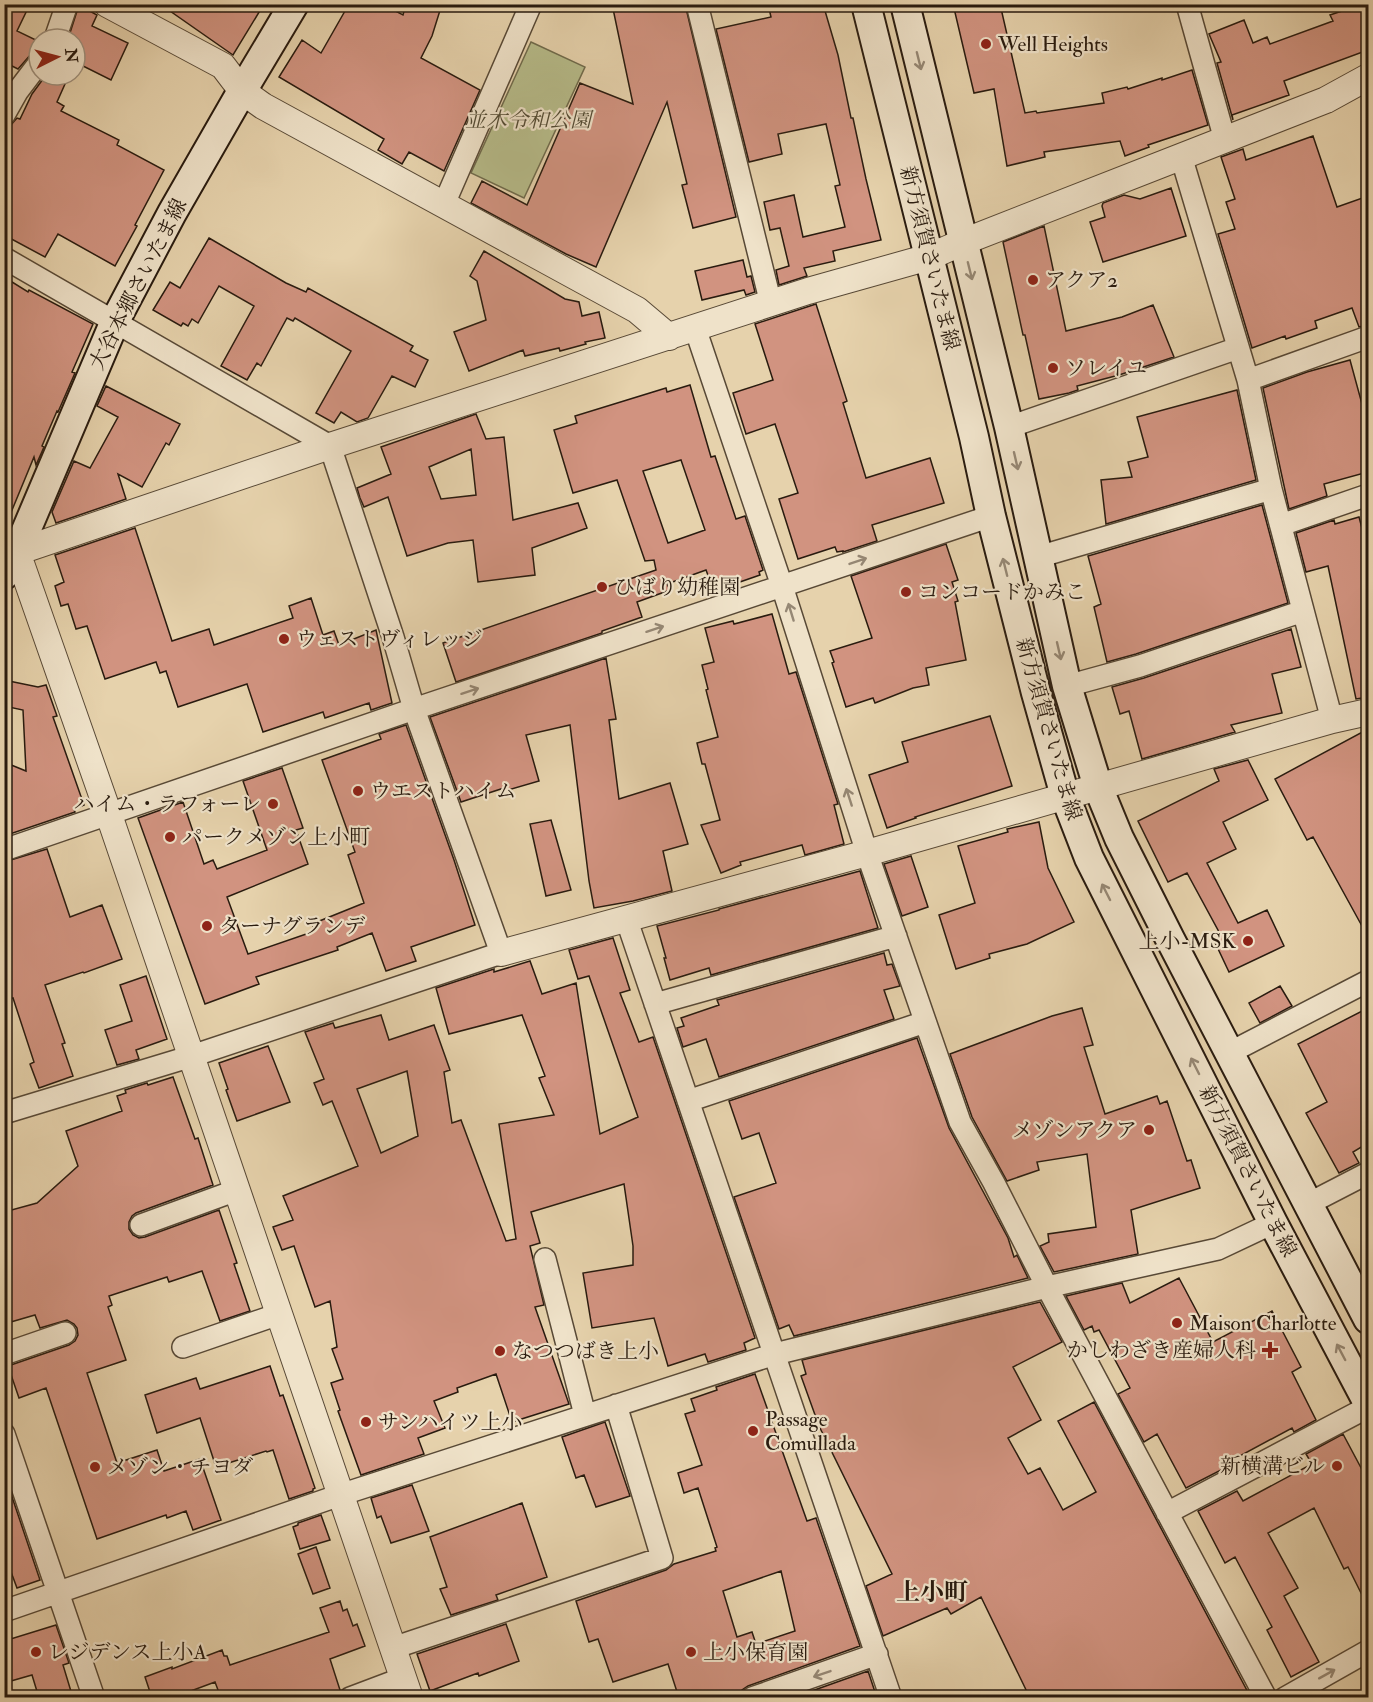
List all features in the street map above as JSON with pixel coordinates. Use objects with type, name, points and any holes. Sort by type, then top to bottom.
[{"type":"main road","name":"大谷本郷さいたま線","points":[[9,559],[115,321],[172,213],[294,4]]},
{"type":"main road","name":"新方須賀さいたま線","points":[[867,4],[1036,693],[1065,796],[1089,858],[1273,1223],[1368,1405]]},
{"type":"main road","name":"新方須賀さいたま線","points":[[905,4],[1009,427],[1067,686],[1098,787],[1119,838],[1368,1319]]},
{"type":"street","points":[[59,27],[68,4]]},
{"type":"street","points":[[107,4],[224,66],[242,91],[263,106],[637,310],[669,337]]},
{"type":"street","points":[[444,204],[531,4]]},
{"type":"street","points":[[697,4],[771,304]]},
{"type":"street","points":[[1187,4],[1225,140]]},
{"type":"street","points":[[350,1698],[407,1688],[109,815],[9,559],[330,446],[808,291],[929,257],[1326,100],[1368,77]]},
{"type":"street","points":[[4,115],[27,79]]},
{"type":"street","points":[[1181,156],[1248,380],[1271,489],[1332,720]]},
{"type":"street","points":[[4,258],[330,446],[393,637],[414,709],[501,953]]},
{"type":"street","points":[[694,328],[783,586],[867,853],[960,1122],[1266,1698]]},
{"type":"street","points":[[1248,380],[1368,337]]},
{"type":"street","points":[[1009,427],[1238,348]]},
{"type":"street","points":[[1038,557],[1271,489]]},
{"type":"street","points":[[1281,525],[1368,495]]},
{"type":"street","points":[[4,850],[414,709],[992,516]]},
{"type":"street","points":[[1067,686],[1140,666],[1303,611]]},
{"type":"street","points":[[4,1113],[192,1056],[501,953],[867,853],[1332,720],[1368,712]]},
{"type":"street","points":[[626,918],[891,1698]]},
{"type":"street","points":[[655,1004],[896,936]]},
{"type":"street","points":[[1229,1053],[1368,981]]},
{"type":"street","points":[[688,1101],[926,1022]]},
{"type":"street","points":[[1308,1204],[1368,1173]]},
{"type":"street","points":[[141,1225],[237,1190]]},
{"type":"street","points":[[4,1611],[340,1495],[775,1354],[1047,1287],[1218,1249],[1273,1223]]},
{"type":"street","points":[[545,1259],[585,1415]]},
{"type":"street","points":[[183,1347],[279,1314]]},
{"type":"street","points":[[4,1354],[65,1333]]},
{"type":"street","points":[[393,1648],[662,1558],[616,1405]]},
{"type":"street","points":[[1167,1513],[1368,1405]]},
{"type":"street","points":[[4,1434],[94,1698]]},
{"type":"street","points":[[1285,1698],[1368,1651]]},
{"type":"street","points":[[752,1698],[877,1654]]},
{"type":"green space","name":"並木令和公園","points":[[531,42],[585,67],[524,198],[471,173]]},
{"type":"building","points":[[4,4],[30,4],[17,31],[27,36],[27,59],[18,69],[4,62]]},
{"type":"building","points":[[160,4],[264,4],[233,55]]},
{"type":"building","points":[[349,4],[382,4],[403,15],[406,4],[442,4],[432,36],[421,58],[480,90],[444,171],[409,152],[402,164],[378,150],[384,139],[279,77],[302,40],[321,53]]},
{"type":"building","points":[[612,4],[685,4],[736,217],[693,228],[682,185],[687,184],[667,102],[596,267],[566,254],[471,203],[482,181],[527,205],[580,83],[633,104]]},
{"type":"building","points":[[768,4],[823,4],[838,55],[881,240],[833,251],[835,261],[804,268],[807,276],[779,285],[776,270],[789,266],[780,228],[770,230],[764,202],[794,195],[803,237],[845,227],[835,186],[840,185],[826,124],[778,134],[782,154],[749,162],[716,29],[771,17]]},
{"type":"building","points":[[953,4],[1000,4],[1025,113],[1104,103],[1102,93],[1127,87],[1128,89],[1192,70],[1208,125],[1148,145],[1149,147],[1125,156],[1120,141],[1044,152],[1045,157],[1007,166],[994,89],[974,93]]},
{"type":"building","points":[[1363,4],[1368,21],[1368,50],[1284,81],[1289,95],[1232,115],[1233,120],[1217,63],[1221,62],[1209,34],[1244,20],[1253,43],[1267,37],[1270,44],[1333,21],[1330,15]]},
{"type":"building","points":[[79,5],[97,15],[92,26],[128,43],[111,80],[87,68],[87,27],[72,27]]},
{"type":"building","points":[[37,87],[64,87],[57,102],[64,106],[61,111],[119,140],[117,145],[164,170],[115,266],[58,234],[45,257],[4,235],[4,137],[17,118],[20,119]]},
{"type":"building","points":[[1313,136],[1337,207],[1368,196],[1368,325],[1359,327],[1352,308],[1315,321],[1317,328],[1252,348],[1218,234],[1235,229],[1226,202],[1235,199],[1221,157],[1243,149],[1246,160]]},
{"type":"building","points":[[1171,188],[1186,236],[1103,262],[1090,222],[1105,217],[1103,203],[1124,195],[1140,199]]},
{"type":"building","points":[[1044,226],[1066,331],[1122,317],[1153,305],[1174,357],[1077,386],[1078,390],[1069,393],[1039,399],[1003,242]]},
{"type":"building","points":[[209,238],[286,283],[306,292],[308,288],[413,346],[410,351],[428,360],[415,387],[392,376],[368,418],[357,422],[341,412],[334,423],[316,413],[351,351],[295,318],[293,321],[287,318],[261,366],[257,363],[247,380],[221,366],[254,306],[219,286],[198,323],[192,319],[188,326],[183,323],[181,326],[153,310],[170,282],[180,288]]},
{"type":"building","points":[[484,251],[565,299],[579,302],[582,316],[599,312],[605,338],[560,351],[559,348],[525,356],[523,350],[469,371],[454,332],[486,320],[477,281],[470,276]]},
{"type":"building","points":[[743,260],[747,277],[751,276],[755,292],[746,295],[744,290],[702,300],[695,271]]},
{"type":"building","points":[[4,277],[28,292],[29,290],[93,324],[72,372],[75,373],[42,446],[44,447],[36,465],[34,457],[5,527]]},
{"type":"building","points":[[816,304],[847,401],[843,403],[866,478],[930,458],[944,503],[872,525],[877,541],[843,552],[837,552],[835,547],[798,559],[779,499],[798,493],[775,424],[746,434],[733,393],[773,380],[755,324]]},
{"type":"building","points":[[1350,360],[1368,426],[1368,472],[1324,484],[1327,496],[1289,509],[1263,388]]},
{"type":"building","points":[[690,385],[711,457],[715,456],[736,519],[745,516],[763,570],[759,572],[760,575],[714,591],[706,570],[667,584],[670,590],[637,602],[642,617],[602,631],[602,633],[456,682],[443,643],[656,570],[654,560],[645,561],[617,480],[573,493],[554,430],[577,423],[575,416],[666,388],[667,392]],"holes":[[[681,460],[705,530],[668,543],[643,471]]]},
{"type":"building","points":[[106,386],[180,424],[169,445],[166,443],[142,487],[118,474],[126,499],[56,523],[52,512],[74,461],[90,468],[118,417],[97,406]]},
{"type":"building","points":[[1237,390],[1256,480],[1106,524],[1101,480],[1132,477],[1128,462],[1148,457],[1137,417]]},
{"type":"building","points":[[476,414],[486,439],[504,437],[513,520],[578,503],[587,528],[532,548],[535,575],[478,582],[473,540],[448,543],[407,556],[388,497],[364,507],[357,488],[391,474],[381,447]],"holes":[[[471,449],[476,495],[441,499],[429,467]]]},
{"type":"building","points":[[1262,505],[1288,603],[1107,662],[1094,607],[1101,604],[1088,556]]},
{"type":"building","points":[[1359,517],[1368,551],[1368,697],[1356,699],[1328,566],[1306,572],[1296,533],[1334,520],[1335,524]]},
{"type":"building","points":[[135,528],[172,641],[209,629],[214,645],[293,618],[289,606],[311,598],[323,635],[334,631],[339,645],[376,630],[392,703],[371,710],[369,703],[325,718],[323,712],[263,732],[247,684],[178,707],[166,671],[160,673],[156,662],[105,679],[87,626],[76,629],[68,604],[61,606],[55,586],[64,582],[55,555]]},
{"type":"building","points":[[946,544],[958,580],[952,582],[958,601],[955,602],[966,660],[926,668],[929,685],[913,688],[875,703],[873,698],[846,707],[830,651],[872,638],[851,576]]},
{"type":"building","points":[[772,614],[789,674],[796,672],[838,804],[834,805],[844,844],[805,855],[802,845],[740,862],[741,865],[721,873],[701,825],[720,820],[697,743],[718,737],[702,665],[714,662],[705,628],[733,621],[734,624]]},
{"type":"building","points":[[1291,629],[1301,667],[1272,674],[1282,713],[1231,725],[1235,732],[1142,759],[1129,711],[1120,714],[1112,687]]},
{"type":"building","points":[[606,658],[616,719],[609,720],[619,799],[670,783],[688,844],[663,851],[672,891],[594,908],[570,725],[526,735],[539,781],[508,790],[507,787],[461,802],[430,717]]},
{"type":"building","points":[[4,680],[38,687],[46,685],[57,716],[53,717],[84,805],[74,809],[75,812],[4,836],[4,762],[26,771],[23,710],[4,706]]},
{"type":"building","points":[[990,716],[1012,786],[887,828],[869,775],[908,762],[902,742]]},
{"type":"building","points":[[406,725],[475,925],[411,947],[416,961],[386,971],[372,933],[337,947],[338,950],[256,977],[259,984],[205,1004],[138,818],[183,802],[204,864],[213,860],[217,869],[267,850],[243,781],[282,768],[303,828],[296,830],[308,864],[227,897],[248,954],[315,931],[312,924],[364,903],[348,855],[355,852],[322,760],[381,739],[379,734]]},
{"type":"building","points":[[1368,729],[1368,937],[1313,837],[1307,840],[1275,779]]},
{"type":"building","points":[[1248,760],[1268,800],[1223,822],[1236,849],[1207,863],[1238,923],[1267,910],[1284,946],[1229,972],[1212,936],[1219,932],[1187,873],[1168,882],[1138,821],[1219,781],[1214,769]]},
{"type":"building","points":[[551,820],[571,890],[546,896],[530,824]]},
{"type":"building","points":[[1039,822],[1048,868],[1074,922],[1027,944],[989,954],[990,958],[956,969],[939,915],[975,903],[958,846],[1008,832],[1007,829]]},
{"type":"building","points":[[47,849],[70,917],[102,905],[122,959],[45,985],[65,1043],[62,1044],[73,1076],[39,1088],[30,1064],[34,1062],[13,998],[4,1000],[4,862]]},
{"type":"building","points":[[911,856],[928,907],[902,916],[884,864]]},
{"type":"building","points":[[860,871],[878,928],[711,975],[709,968],[670,980],[657,926]]},
{"type":"building","points":[[613,938],[630,990],[620,993],[639,1042],[653,1037],[755,1338],[744,1343],[746,1350],[708,1362],[705,1354],[668,1366],[654,1318],[592,1328],[583,1273],[633,1265],[633,1246],[624,1184],[531,1212],[540,1243],[530,1246],[544,1305],[535,1307],[569,1404],[512,1422],[496,1374],[457,1388],[458,1392],[434,1401],[445,1428],[418,1438],[424,1454],[361,1475],[338,1411],[340,1410],[331,1383],[343,1379],[332,1349],[337,1347],[330,1301],[315,1307],[294,1246],[282,1250],[273,1227],[293,1220],[283,1196],[358,1166],[332,1101],[323,1105],[314,1083],[324,1079],[305,1032],[333,1023],[335,1028],[381,1015],[389,1040],[434,1025],[450,1070],[444,1072],[452,1123],[461,1120],[506,1241],[516,1239],[499,1124],[554,1115],[539,1078],[545,1076],[522,1015],[449,1034],[436,988],[494,969],[494,972],[530,961],[542,994],[576,983],[600,1134],[638,1117],[589,976],[578,979],[569,950]],"holes":[[[407,1071],[418,1136],[381,1153],[357,1089]]]},
{"type":"building","points":[[884,953],[887,965],[892,964],[900,986],[884,990],[894,1019],[719,1077],[706,1039],[683,1047],[677,1028],[684,1026],[681,1018],[719,1005],[717,1000]]},
{"type":"building","points":[[146,976],[167,1039],[136,1050],[139,1059],[117,1065],[105,1030],[132,1021],[120,985]]},
{"type":"building","points":[[1280,986],[1292,1006],[1260,1023],[1249,1003]]},
{"type":"building","points":[[1082,1008],[1093,1045],[1084,1047],[1105,1114],[1157,1096],[1160,1104],[1167,1101],[1187,1161],[1191,1160],[1200,1188],[1131,1210],[1138,1254],[1054,1272],[1040,1246],[1049,1242],[1048,1234],[1096,1227],[1087,1154],[1037,1162],[1039,1170],[1007,1181],[972,1117],[950,1054],[1052,1016]]},
{"type":"building","points":[[1368,1008],[1368,1143],[1353,1152],[1359,1163],[1339,1173],[1306,1113],[1327,1102],[1298,1044]]},
{"type":"building","points":[[917,1038],[949,1128],[1008,1238],[1014,1257],[1017,1255],[1028,1278],[794,1336],[789,1325],[779,1329],[734,1197],[776,1183],[759,1133],[742,1139],[729,1101]]},
{"type":"building","points":[[268,1046],[290,1102],[237,1121],[219,1063]]},
{"type":"building","points":[[173,1077],[195,1139],[198,1138],[213,1185],[136,1213],[129,1222],[129,1229],[139,1238],[145,1237],[219,1210],[250,1311],[220,1321],[202,1271],[169,1282],[167,1277],[109,1296],[112,1305],[108,1307],[126,1360],[87,1373],[117,1463],[157,1450],[164,1471],[200,1459],[221,1520],[193,1530],[186,1511],[167,1518],[166,1515],[97,1539],[46,1388],[19,1398],[8,1366],[69,1345],[78,1335],[77,1328],[67,1320],[40,1328],[35,1315],[4,1324],[4,1212],[37,1203],[78,1166],[66,1131],[122,1111],[117,1096],[126,1093],[125,1090]]},
{"type":"building","points":[[1179,1278],[1213,1342],[1272,1311],[1301,1367],[1292,1372],[1316,1420],[1294,1432],[1292,1428],[1223,1465],[1225,1468],[1186,1488],[1157,1434],[1144,1442],[1118,1394],[1130,1388],[1099,1330],[1094,1332],[1092,1326],[1084,1330],[1066,1296],[1122,1283],[1130,1303]]},
{"type":"building","points":[[1040,1302],[1062,1342],[1013,1367],[1041,1420],[1008,1438],[1028,1474],[1040,1468],[1063,1510],[1096,1492],[1058,1421],[1094,1402],[1251,1698],[1030,1698],[981,1597],[951,1614],[947,1608],[883,1636],[866,1586],[892,1574],[819,1426],[801,1376],[806,1374],[802,1360]]},
{"type":"building","points":[[270,1366],[280,1396],[283,1395],[315,1488],[313,1491],[289,1499],[273,1450],[216,1467],[200,1418],[157,1433],[145,1395],[196,1378],[200,1389]]},
{"type":"building","points":[[755,1374],[807,1521],[816,1518],[860,1646],[748,1686],[742,1690],[740,1698],[679,1698],[668,1664],[613,1682],[598,1639],[589,1642],[576,1601],[666,1570],[674,1564],[716,1551],[717,1547],[698,1488],[684,1493],[678,1473],[702,1465],[685,1414],[695,1411],[691,1399],[717,1390],[716,1387]],"holes":[[[781,1571],[795,1631],[756,1644],[752,1632],[737,1637],[723,1591]]]},
{"type":"building","points":[[605,1422],[630,1496],[596,1507],[584,1475],[576,1478],[562,1437]]},
{"type":"building","points":[[1343,1434],[1368,1481],[1368,1607],[1348,1567],[1344,1569],[1314,1508],[1268,1533],[1298,1588],[1284,1596],[1319,1662],[1291,1677],[1267,1630],[1272,1627],[1235,1557],[1225,1563],[1198,1511],[1237,1491],[1243,1501],[1312,1464],[1306,1454]]},
{"type":"building","points":[[4,1482],[7,1482],[40,1580],[17,1588],[4,1553]]},
{"type":"building","points":[[412,1485],[429,1531],[391,1543],[381,1516],[377,1518],[371,1498]]},
{"type":"building","points":[[522,1503],[547,1577],[496,1595],[498,1600],[451,1615],[440,1589],[447,1587],[430,1537]]},
{"type":"building","points":[[321,1515],[330,1540],[300,1549],[293,1527]]},
{"type":"building","points":[[316,1547],[330,1588],[313,1594],[298,1554]]},
{"type":"building","points":[[340,1601],[343,1611],[347,1609],[353,1626],[357,1624],[365,1646],[330,1659],[340,1690],[338,1698],[221,1698],[215,1682],[172,1698],[152,1698],[145,1677],[222,1650],[230,1665],[329,1632],[320,1608]]},
{"type":"building","points":[[506,1624],[519,1661],[430,1691],[417,1654]]},
{"type":"building","name":"レジデンス上小A","points":[[56,1625],[69,1663],[63,1665],[73,1698],[39,1698],[32,1675],[4,1683],[4,1641]]},
{"type":"building","points":[[868,1671],[877,1698],[792,1698]]},
{"type":"place","name":"Well Heights","points":[[986,44]]},
{"type":"place","name":"アクア2","points":[[1033,280]]},
{"type":"place","name":"ソレイユ","points":[[1053,368]]},
{"type":"place","name":"ひばり幼稚園","points":[[602,587]]},
{"type":"place","name":"コンコードかみこ","points":[[906,592]]},
{"type":"place","name":"ウェストヴィレッジ","points":[[284,639]]},
{"type":"place","name":"ウエストハイム","points":[[358,791]]},
{"type":"place","name":"ハイム・ラフォーレ","points":[[273,804]]},
{"type":"place","name":"パークメゾン上小町","points":[[170,837]]},
{"type":"place","name":"ターナグランデ","points":[[207,926]]},
{"type":"place","name":"上小-MSK","points":[[1248,941]]},
{"type":"place","name":"メゾンアクア","points":[[1149,1130]]},
{"type":"place","name":"Maison Charlotte","points":[[1177,1323]]},
{"type":"place","name":"かしわざき産婦人科","points":[[1270,1350]]},
{"type":"place","name":"なつつばき上小","points":[[500,1351]]},
{"type":"place","name":"サンハイツ上小","points":[[366,1422]]},
{"type":"place","name":"Passage Comullada","points":[[753,1431]]},
{"type":"place","name":"新横溝ビル","points":[[1337,1466]]},
{"type":"place","name":"メゾン・チヨダ","points":[[95,1467]]},
{"type":"place","name":"レジデンス上小A","points":[[36,1652]]},
{"type":"place","name":"上小保育園","points":[[691,1652]]},
{"type":"district","name":"上小町","points":[[932,1592]]}]
